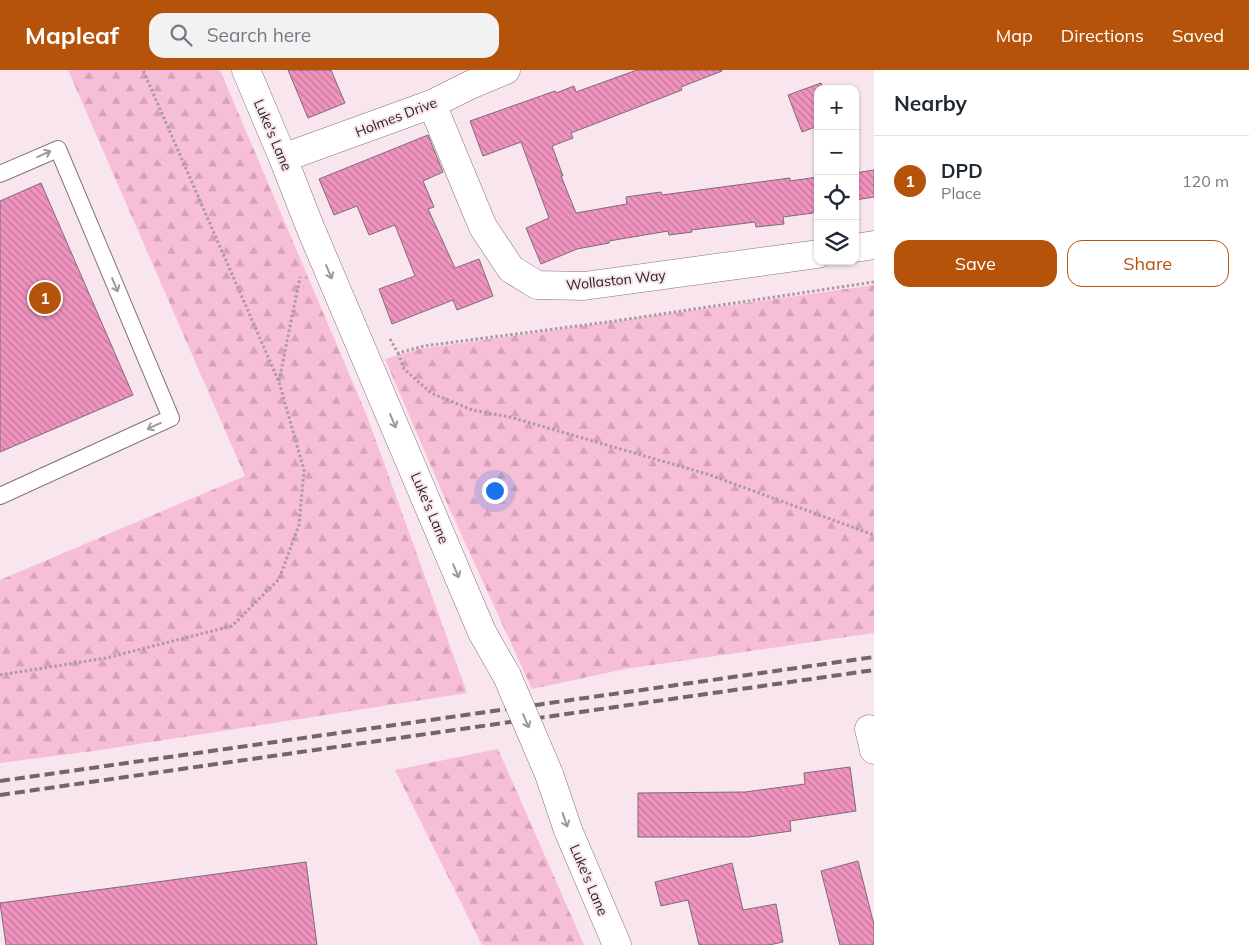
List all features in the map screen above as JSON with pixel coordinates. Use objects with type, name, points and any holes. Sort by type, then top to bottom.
[{"type":"street","name":"Luke's Lane","points":[[246,70],[310,227],[482,632],[507,676],[549,774],[568,830],[617,945]]},
{"type":"street","name":"Holmes Drive","points":[[283,158],[432,104],[506,70]]},
{"type":"street","name":"Wollaston Way","points":[[432,104],[483,228],[511,270],[537,285],[584,286],[814,255]]},
{"type":"street","points":[[859,247],[874,245]]},
{"type":"lane","points":[[0,174],[58,149],[171,418],[0,496]]},
{"type":"path","points":[[0,675],[106,658],[232,626],[279,579],[299,525],[304,470],[279,382],[143,70]]},
{"type":"path","points":[[279,382],[300,275]]},
{"type":"path","points":[[398,352],[404,369],[431,393],[472,410],[510,417],[707,474],[874,535]]},
{"type":"green space","points":[[68,70],[220,70],[367,416],[467,693],[100,750],[0,763],[0,580],[245,476]]},
{"type":"green space","points":[[874,285],[874,633],[625,669],[532,689],[446,501],[385,359],[419,349]]},
{"type":"green space","points":[[498,749],[584,945],[482,945],[395,770]]},
{"type":"building","points":[[288,70],[331,70],[345,103],[308,118]]},
{"type":"building","points":[[637,70],[722,70],[681,87],[682,90],[571,133],[573,138],[552,146],[563,176],[561,176],[576,213],[627,204],[626,197],[661,192],[662,195],[790,178],[790,181],[814,178],[813,213],[783,217],[784,224],[756,227],[755,222],[691,230],[692,232],[669,235],[668,231],[609,241],[609,243],[577,249],[541,264],[526,228],[549,218],[521,142],[483,156],[470,121],[555,91],[556,93],[574,86],[576,92]]},
{"type":"building","points":[[814,86],[814,128],[802,132],[788,95]]},
{"type":"building","points":[[428,135],[443,172],[423,181],[434,207],[428,209],[455,268],[479,259],[493,296],[457,310],[453,300],[392,324],[379,289],[415,276],[395,225],[369,235],[357,206],[334,215],[319,179]]},
{"type":"building","points":[[874,170],[874,197],[859,199],[859,172]]},
{"type":"building","points":[[41,183],[133,395],[0,452],[0,201]]},
{"type":"building","points":[[850,767],[856,811],[790,821],[791,831],[748,837],[638,837],[638,793],[745,792],[805,784],[804,773]]},
{"type":"building","points":[[858,861],[874,925],[874,945],[840,945],[821,871]]},
{"type":"building","points":[[306,862],[317,945],[6,945],[0,903]]},
{"type":"building","points":[[732,863],[743,910],[776,904],[783,942],[769,945],[699,945],[688,900],[661,906],[655,882]]},
{"type":"railway","points":[[0,781],[874,657]]},
{"type":"railway","points":[[0,795],[874,670]]},
{"type":"place","name":"DPD","points":[[45,298]]}]
